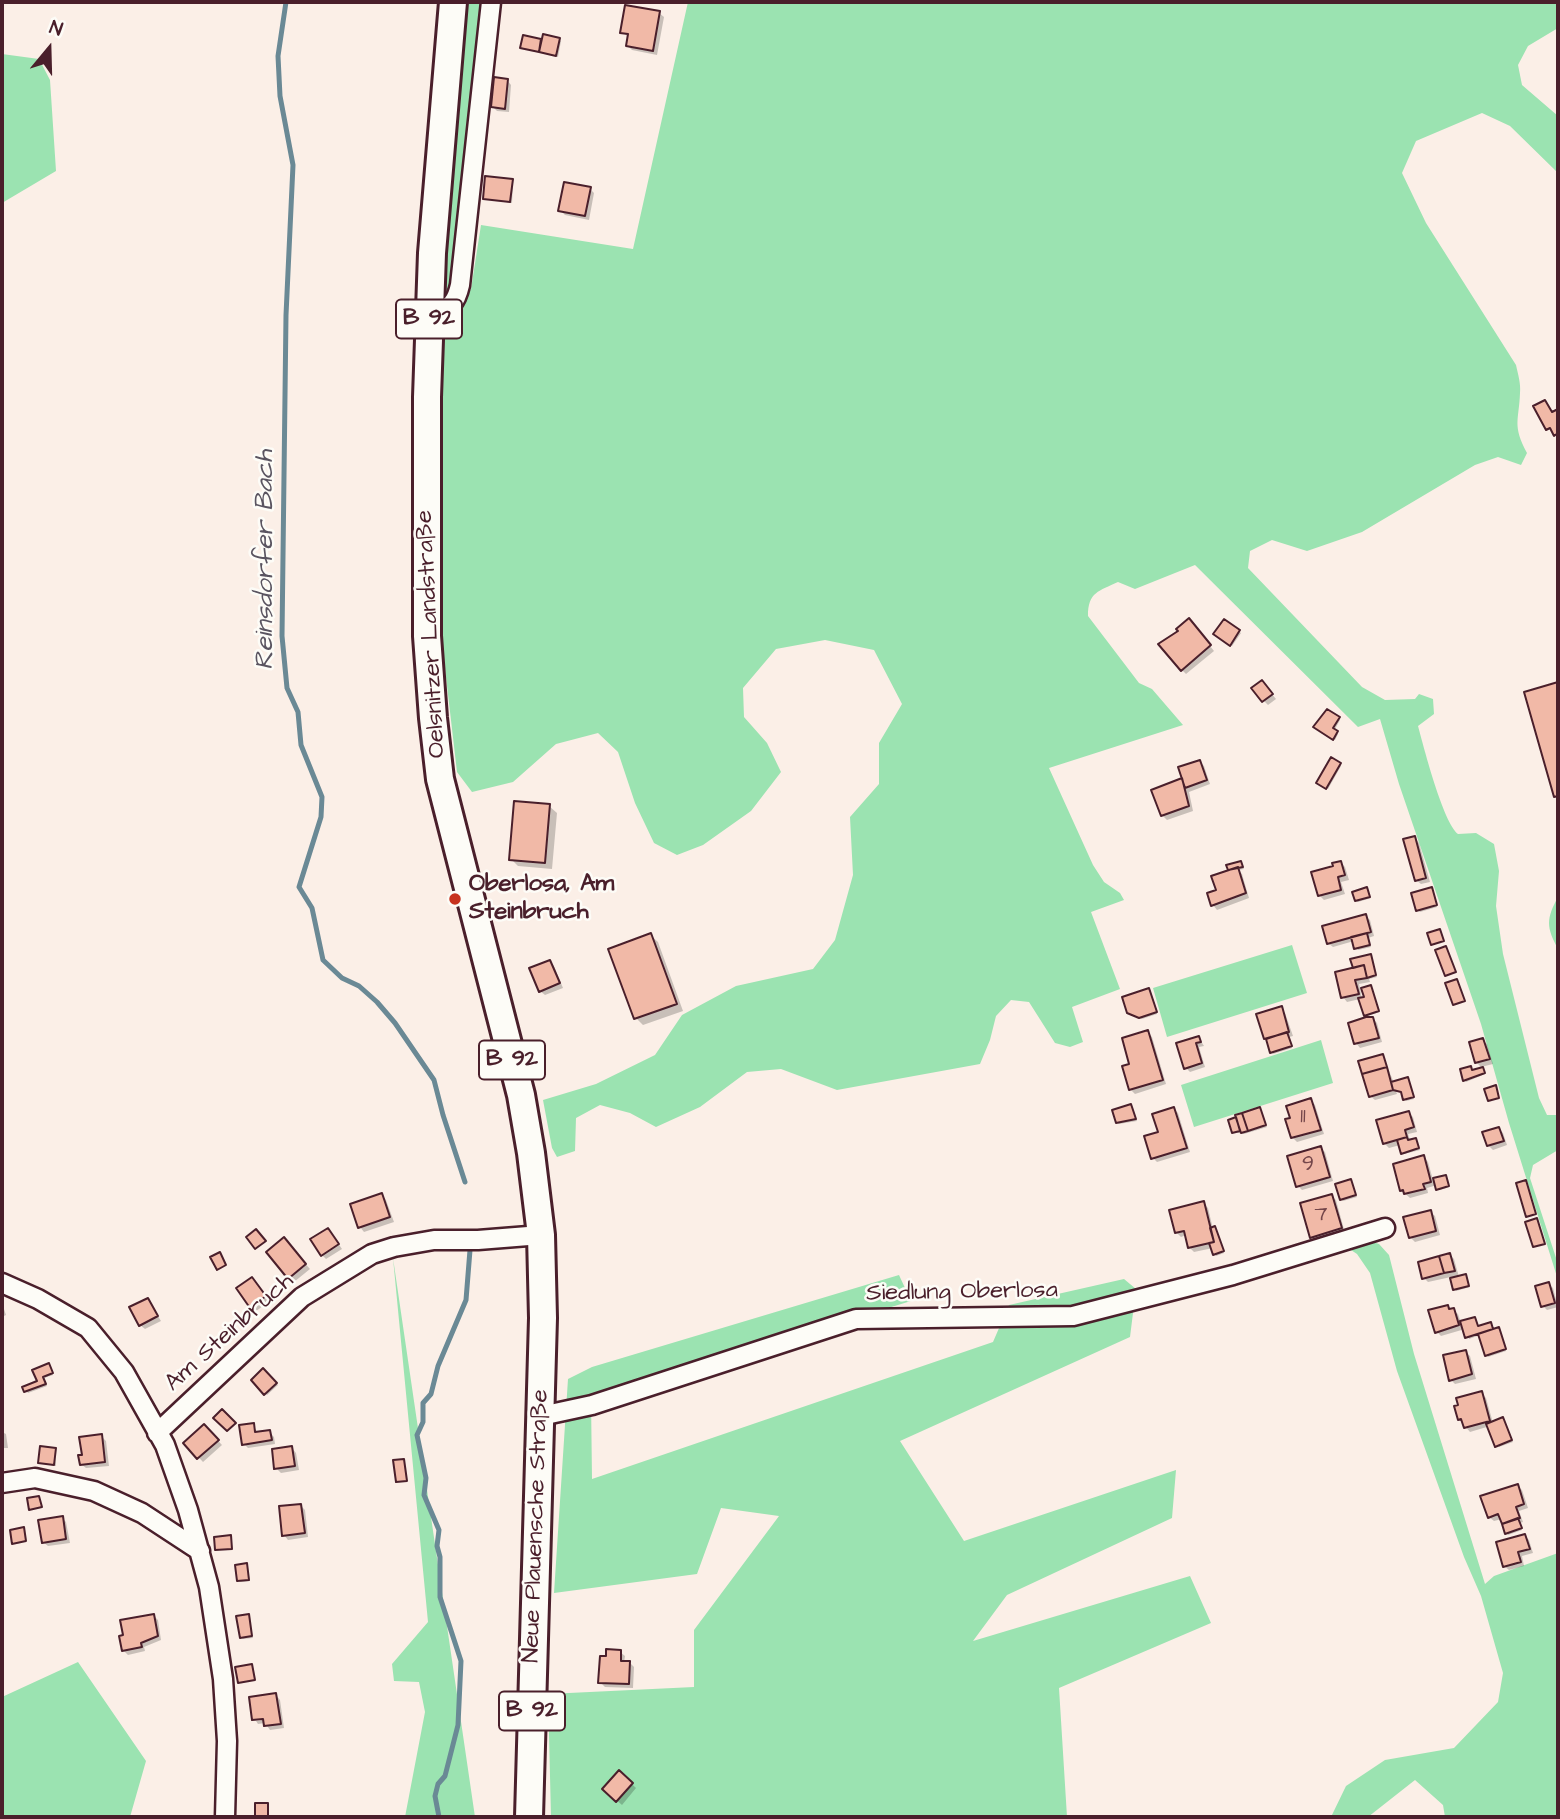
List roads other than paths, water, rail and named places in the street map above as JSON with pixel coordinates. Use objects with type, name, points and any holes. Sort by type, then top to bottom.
[{"type":"main road","name":"Oelsnitzer Landstraße","points":[[453,2],[440,133],[429,317],[425,516],[427,636],[440,779],[520,1095],[531,1153],[541,1235]]},
{"type":"main road","name":"Neue Plauensche Straße","points":[[529,1817],[541,1416],[541,1235]]},
{"type":"street","points":[[429,317],[450,307],[456,300],[460,285],[491,2]]},
{"type":"street","name":"Siedlung Oberlosa","points":[[541,1416],[592,1405],[856,1319],[1073,1316],[1233,1275],[1385,1228]]},
{"type":"street","name":"Am Steinbruch","points":[[158,1433],[302,1297],[372,1254],[434,1240],[541,1235]]},
{"type":"street","points":[[2,1283],[38,1299],[88,1328],[124,1371],[177,1474],[209,1587],[223,1679],[226,1741],[225,1817]]},
{"type":"street","points":[[2,1483],[35,1478],[94,1490],[142,1513],[200,1551]]},
{"type":"waterway","name":"Reinsdorfer Bach","points":[[286,2],[278,56],[280,96],[293,165],[286,315],[282,636],[287,688],[298,712],[301,745],[322,797],[321,817],[299,887],[312,908],[323,960],[342,978],[359,986],[377,1002],[395,1023],[434,1080],[465,1182]]},
{"type":"waterway","name":"Reinsdorfer Bach","points":[[439,1817],[435,1796],[438,1784],[445,1776],[458,1725],[461,1661],[440,1597],[440,1557],[437,1546],[439,1530],[424,1495],[426,1478],[417,1435],[423,1422],[423,1403],[431,1394],[438,1366],[466,1300],[470,1250]]},
{"type":"place","name":"Oberlosa, Am Steinbruch","points":[[455,899]]}]
